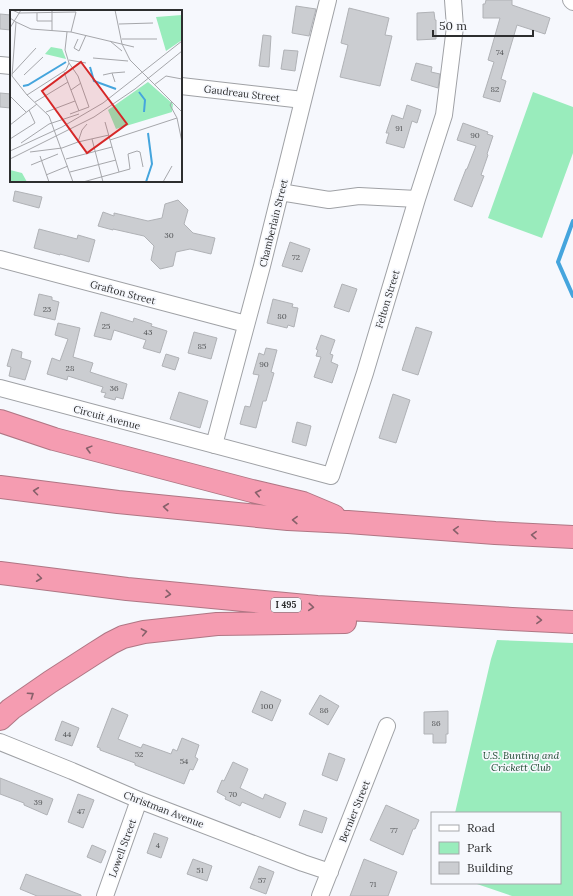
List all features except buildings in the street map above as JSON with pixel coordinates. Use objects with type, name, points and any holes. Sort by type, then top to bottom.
[{"type":"highway","points":[[0,421],[54,439],[303,503],[348,522]]},
{"type":"highway","points":[[0,487],[118,502],[288,519],[573,537]]},
{"type":"highway","name":"I 495","points":[[0,573],[127,590],[222,599],[317,607],[573,622]]},
{"type":"highway","points":[[0,719],[11,709],[111,643],[123,637],[144,632],[217,624],[512,619]]},
{"type":"street","name":"Chamberlain Street","points":[[214,445],[328,0]]},
{"type":"street","name":"Felton Street","points":[[214,445],[331,476],[365,373],[417,199],[444,115],[455,27],[453,0]]},
{"type":"street","points":[[0,65],[10,66]]},
{"type":"street","name":"Gaudreau Street","points":[[182,86],[303,100]]},
{"type":"street","points":[[280,192],[329,200],[360,196],[417,199]]},
{"type":"street","name":"Grafton Street","points":[[0,259],[246,324]]},
{"type":"street","name":"Circuit Avenue","points":[[0,388],[214,445]]},
{"type":"street","name":"Bernier Street","points":[[320,896],[387,726]]},
{"type":"street","name":"Christman Avenue","points":[[0,742],[139,800],[330,872]]},
{"type":"street","name":"Lowell Street","points":[[105,896],[139,800]]},
{"type":"green space","points":[[533,92],[573,107],[573,153],[542,238],[488,218]]},
{"type":"green space","name":"U.S. Bunting and Crickett Club","points":[[497,640],[573,643],[573,896],[512,896],[477,884],[561,884],[561,812],[455,812],[491,659]]},
{"type":"waterway","points":[[573,221],[558,262],[573,296]]}]
